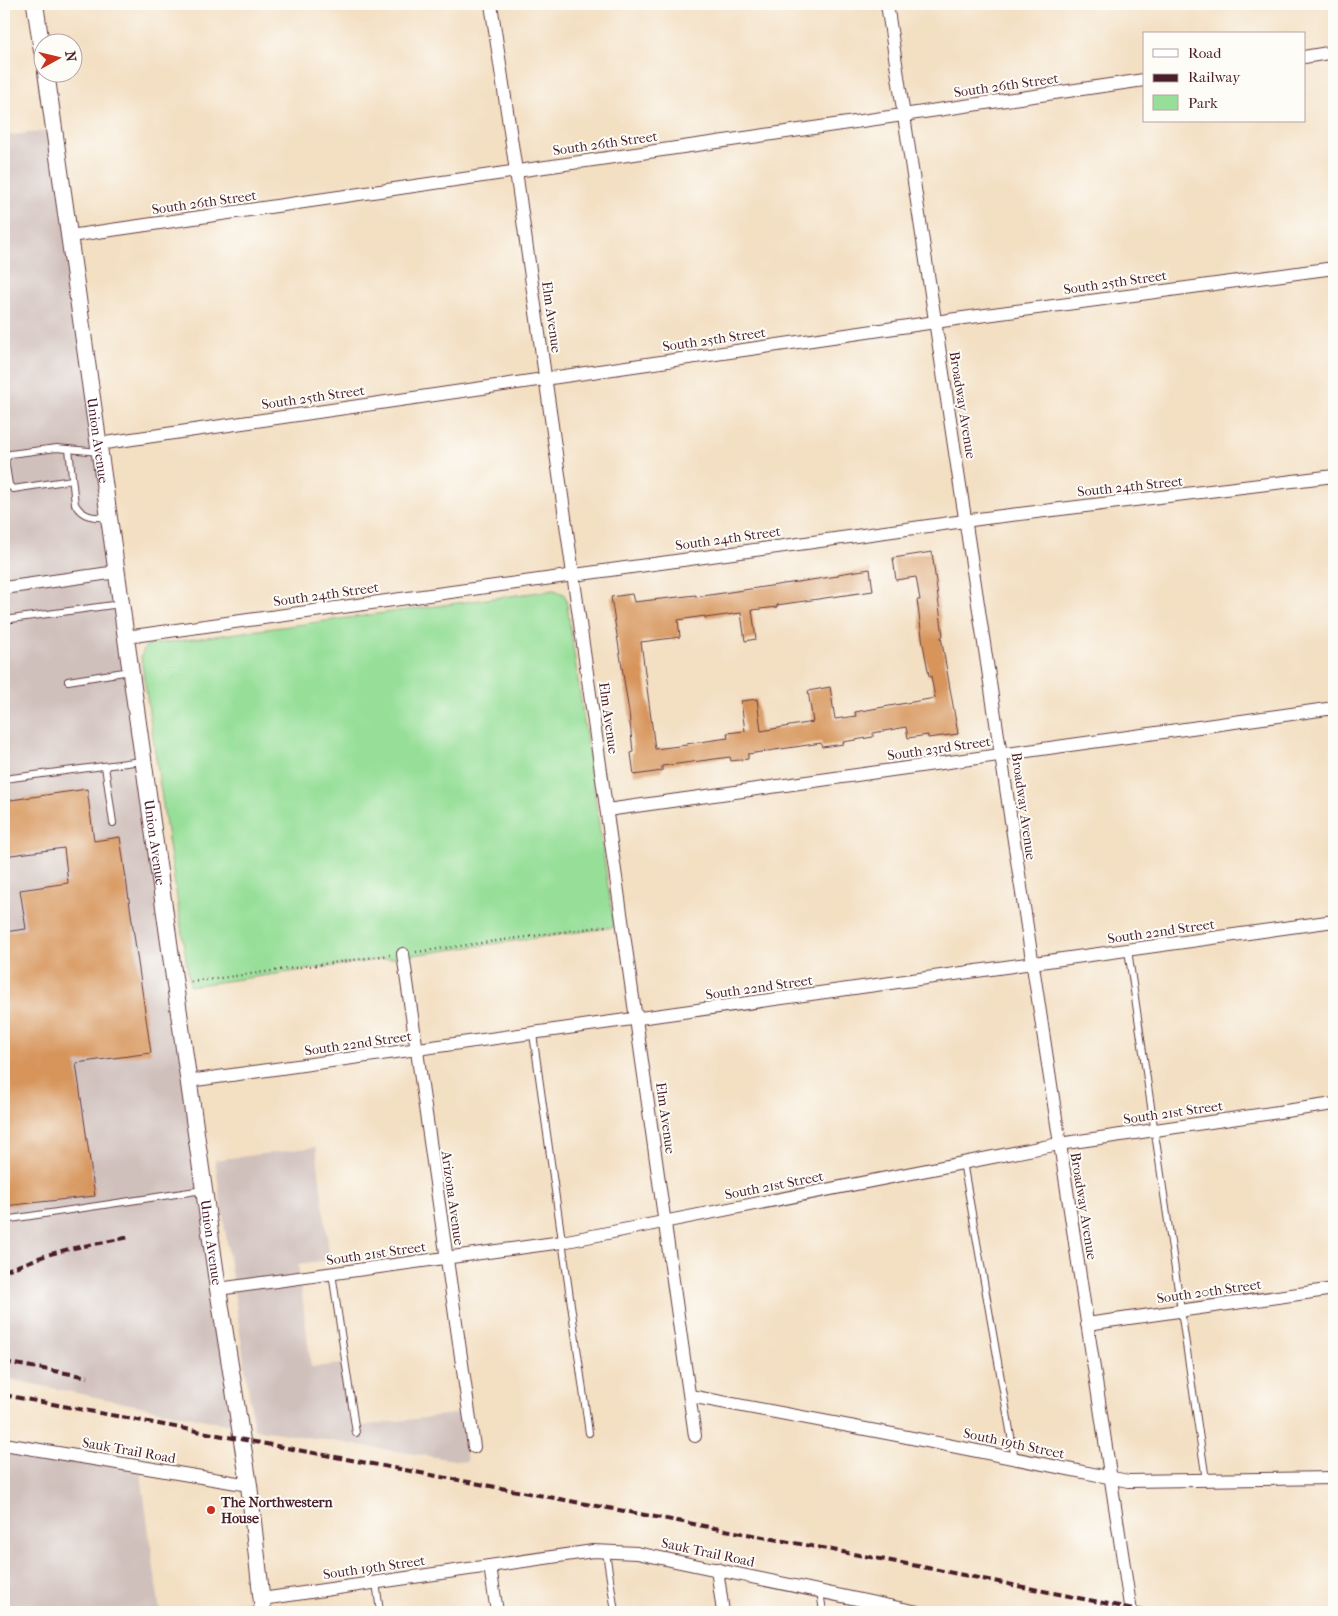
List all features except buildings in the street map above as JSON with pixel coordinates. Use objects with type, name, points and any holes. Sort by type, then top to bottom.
[{"type":"street","points":[[35,4],[39,32]]},
{"type":"street","name":"Elm Avenue","points":[[490,4],[546,378],[695,1436]]},
{"type":"street","name":"Broadway Avenue","points":[[887,4],[1131,1612]]},
{"type":"street","points":[[1306,57],[1334,52]]},
{"type":"street","name":"South 26th Street","points":[[70,236],[1143,80]]},
{"type":"street","name":"Union Avenue","points":[[47,82],[218,1289],[249,1485],[263,1606]]},
{"type":"street","name":"South 25th Street","points":[[98,448],[546,378],[935,322],[1334,268]]},
{"type":"street","name":"South 24th Street","points":[[126,637],[965,521],[1334,476]]},
{"type":"street","points":[[4,588],[117,572]]},
{"type":"street","name":"South 23rd Street","points":[[607,810],[1334,708]]},
{"type":"street","name":"South 22nd Street","points":[[189,1081],[1334,921]]},
{"type":"street","name":"Arizona Avenue","points":[[403,954],[474,1447]]},
{"type":"street","name":"South 21st Street","points":[[218,1289],[562,1242],[1059,1144],[1334,1104]]},
{"type":"street","name":"South 20th Street","points":[[1087,1324],[1334,1289]]},
{"type":"street","name":"South 19th Street","points":[[690,1396],[1111,1478],[1135,1481],[1334,1478]]},
{"type":"street","name":"Sauk Trail Road","points":[[4,1444],[249,1485]]},
{"type":"street","name":"Sauk Trail Road","points":[[490,1566],[606,1550],[637,1553],[918,1612]]},
{"type":"street","points":[[490,1566],[497,1612]]},
{"type":"street","name":"South 19th Street","points":[[263,1606],[376,1582],[490,1566]]},
{"type":"street","points":[[717,1569],[723,1612]]},
{"type":"lane","points":[[72,480],[13,489],[9,485],[6,460],[10,454],[23,452],[57,448],[82,451],[98,448]]},
{"type":"lane","points":[[69,448],[75,504],[85,515],[95,518],[108,517]]},
{"type":"lane","points":[[4,620],[121,604]]},
{"type":"lane","points":[[68,681],[131,671]]},
{"type":"lane","points":[[4,779],[143,761]]},
{"type":"lane","points":[[105,766],[113,823]]},
{"type":"lane","points":[[1128,950],[1206,1480]]},
{"type":"lane","points":[[533,1034],[589,1433]]},
{"type":"lane","points":[[963,1162],[1015,1459]]},
{"type":"lane","points":[[4,1220],[204,1190]]},
{"type":"lane","points":[[332,1274],[356,1433]]},
{"type":"lane","points":[[606,1550],[615,1612]]},
{"type":"lane","points":[[376,1582],[380,1612]]},
{"type":"lane","points":[[820,1591],[823,1612]]},
{"type":"shaded area","points":[[54,130],[240,1427],[4,1378],[4,136]]},
{"type":"shaded area","points":[[316,1147],[330,1260],[298,1264],[311,1367],[343,1364],[353,1427],[460,1413],[467,1462],[254,1429],[215,1160]]},
{"type":"shaded area","points":[[4,1444],[140,1467],[160,1612],[4,1612]]},
{"type":"shaded area","points":[[262,1599],[263,1612],[165,1612]]},
{"type":"green space","points":[[554,590],[564,594],[566,599],[614,927],[190,986],[141,657],[145,647]]},
{"type":"railway","points":[[4,1271],[69,1249],[130,1237]]},
{"type":"railway","points":[[4,1362],[88,1377]]},
{"type":"railway","points":[[4,1395],[923,1567],[1149,1612]]},
{"type":"place","name":"The Northwestern House","points":[[211,1510]]}]
